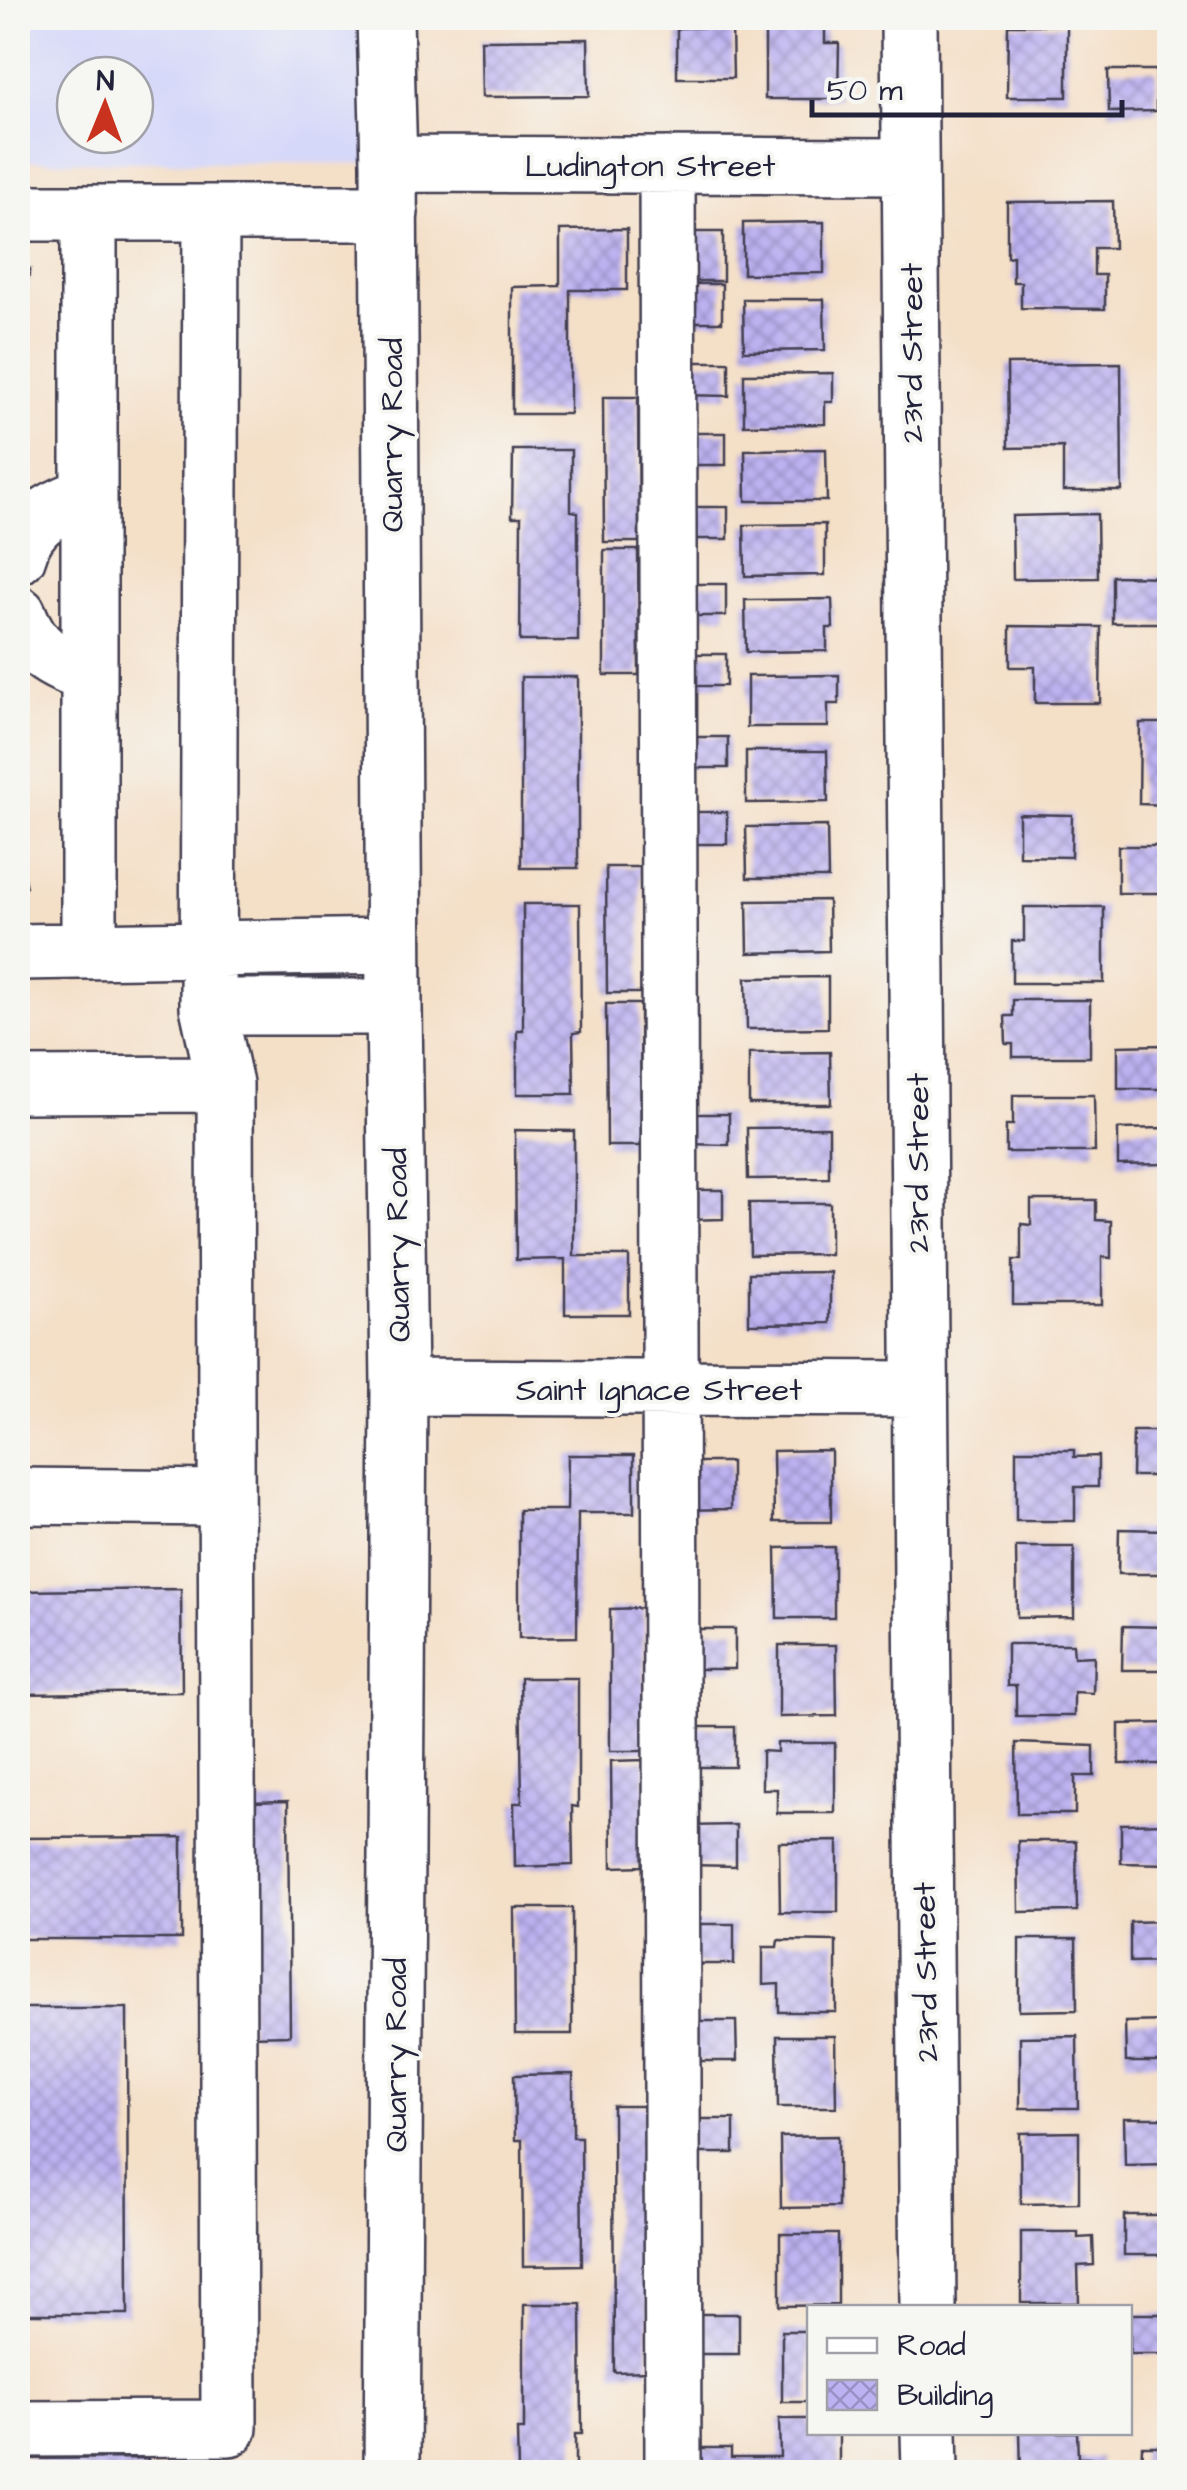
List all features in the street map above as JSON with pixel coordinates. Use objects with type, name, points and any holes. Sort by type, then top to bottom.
[{"type":"street","name":"Quarry Road","points":[[385,18],[390,188],[399,1387],[392,2472]]},
{"type":"street","name":"23rd Street","points":[[910,18],[928,2305]]},
{"type":"street","name":"Ludington Street","points":[[18,212],[211,212],[390,188],[667,165],[910,166]]},
{"type":"street","points":[[667,165],[673,2472]]},
{"type":"street","points":[[89,212],[89,951]]},
{"type":"street","points":[[18,2428],[229,2428],[225,1084],[208,1007],[211,212]]},
{"type":"street","points":[[18,556],[23,536],[52,508],[89,495]]},
{"type":"street","points":[[18,614],[27,638],[51,661],[89,675]]},
{"type":"street","points":[[18,952],[393,946]]},
{"type":"street","points":[[208,1007],[394,1008]]},
{"type":"street","points":[[18,1085],[225,1084]]},
{"type":"street","name":"Saint Ignace Street","points":[[399,1387],[918,1389]]},
{"type":"street","points":[[18,1496],[226,1498]]},
{"type":"street","points":[[929,2435],[930,2472]]},
{"type":"shaded area","points":[[18,18],[387,18],[389,164],[18,161]]},
{"type":"building","points":[[1008,25],[1067,25],[1067,97],[1007,97]]},
{"type":"building","points":[[765,26],[825,26],[825,43],[839,43],[838,99],[765,99]]},
{"type":"building","points":[[732,27],[733,78],[677,78],[677,28]]},
{"type":"building","points":[[588,39],[589,96],[482,97],[481,40]]},
{"type":"building","points":[[1108,70],[1156,70],[1156,111],[1109,112]]},
{"type":"building","points":[[1113,201],[1114,248],[1094,248],[1094,275],[1105,275],[1105,309],[1021,308],[1021,282],[1013,282],[1013,256],[1007,257],[1007,202]]},
{"type":"building","points":[[824,222],[824,273],[743,274],[743,223]]},
{"type":"building","points":[[627,229],[627,290],[570,290],[570,414],[512,414],[512,287],[560,286],[560,230]]},
{"type":"building","points":[[679,232],[723,232],[723,281],[679,281]]},
{"type":"building","points":[[18,267],[30,269],[19,326],[18,326]]},
{"type":"building","points":[[678,284],[722,284],[722,322],[678,322]]},
{"type":"building","points":[[743,299],[824,299],[825,350],[744,351]]},
{"type":"building","points":[[681,362],[729,362],[729,396],[681,395]]},
{"type":"building","points":[[1121,363],[1122,491],[1063,491],[1063,447],[1008,448],[1007,364]]},
{"type":"building","points":[[833,373],[833,402],[825,402],[825,424],[744,425],[744,374]]},
{"type":"building","points":[[603,397],[638,397],[639,542],[604,542]]},
{"type":"building","points":[[681,433],[726,433],[726,465],[681,465]]},
{"type":"building","points":[[826,449],[827,501],[746,501],[745,450]]},
{"type":"building","points":[[513,450],[571,450],[571,511],[578,512],[578,641],[520,641],[521,517],[512,517]]},
{"type":"building","points":[[683,507],[728,507],[728,539],[683,539]]},
{"type":"building","points":[[1097,514],[1098,578],[1013,579],[1012,516]]},
{"type":"building","points":[[825,524],[825,575],[745,576],[744,525]]},
{"type":"building","points":[[604,550],[638,550],[639,675],[604,675]]},
{"type":"building","points":[[1112,576],[1170,577],[1170,623],[1112,623]]},
{"type":"building","points":[[681,584],[726,584],[726,616],[681,616]]},
{"type":"building","points":[[832,599],[833,628],[827,628],[827,651],[746,652],[745,600]]},
{"type":"building","points":[[1010,626],[1101,627],[1100,703],[1035,703],[1035,667],[1010,667]]},
{"type":"building","points":[[681,654],[726,654],[726,686],[681,686]]},
{"type":"building","points":[[839,675],[839,704],[828,704],[828,727],[747,727],[747,676]]},
{"type":"building","points":[[521,677],[578,677],[578,868],[521,868]]},
{"type":"building","points":[[1140,723],[1170,723],[1170,805],[1139,804]]},
{"type":"building","points":[[682,737],[728,737],[728,768],[682,768]]},
{"type":"building","points":[[746,751],[827,751],[828,802],[746,803]]},
{"type":"building","points":[[682,812],[727,812],[727,844],[682,844]]},
{"type":"building","points":[[1019,814],[1072,815],[1071,857],[1019,856]]},
{"type":"building","points":[[827,826],[828,878],[747,878],[746,827]]},
{"type":"building","points":[[1118,846],[1169,846],[1169,893],[1118,893]]},
{"type":"building","points":[[18,848],[26,887],[18,889]]},
{"type":"building","points":[[606,867],[640,867],[641,993],[607,993]]},
{"type":"building","points":[[828,900],[829,951],[748,953],[747,901]]},
{"type":"building","points":[[523,904],[580,904],[581,1032],[573,1033],[574,1094],[517,1094],[517,1030],[523,1030]]},
{"type":"building","points":[[1024,907],[1104,907],[1104,983],[1012,983],[1012,941],[1024,941]]},
{"type":"building","points":[[828,977],[828,1028],[747,1029],[746,978]]},
{"type":"building","points":[[1013,1000],[1090,1000],[1090,1057],[1013,1057],[1013,1044],[1006,1044],[1005,1016],[1013,1016]]},
{"type":"building","points":[[606,1004],[640,1004],[641,1146],[607,1146]]},
{"type":"building","points":[[1163,1045],[1163,1089],[1118,1089],[1118,1046]]},
{"type":"building","points":[[830,1052],[831,1104],[749,1104],[749,1053]]},
{"type":"building","points":[[1013,1095],[1094,1095],[1095,1152],[1006,1152],[1006,1125],[1013,1125]]},
{"type":"building","points":[[686,1114],[729,1114],[729,1145],[685,1144]]},
{"type":"building","points":[[829,1127],[829,1178],[748,1179],[747,1128]]},
{"type":"building","points":[[1164,1128],[1164,1164],[1118,1165],[1118,1129]]},
{"type":"building","points":[[515,1130],[574,1131],[574,1256],[629,1256],[629,1314],[565,1314],[565,1259],[516,1260]]},
{"type":"building","points":[[684,1190],[723,1190],[723,1219],[685,1220]]},
{"type":"building","points":[[1031,1200],[1096,1200],[1096,1220],[1111,1221],[1111,1258],[1102,1257],[1102,1305],[1013,1305],[1013,1260],[1021,1260],[1021,1224],[1031,1225]]},
{"type":"building","points":[[749,1203],[830,1203],[830,1254],[750,1255]]},
{"type":"building","points":[[830,1272],[830,1323],[749,1324],[749,1273]]},
{"type":"building","points":[[1133,1431],[1170,1431],[1170,1476],[1132,1476]]},
{"type":"building","points":[[831,1450],[831,1522],[774,1522],[773,1451]]},
{"type":"building","points":[[1016,1450],[1074,1450],[1074,1457],[1098,1456],[1098,1487],[1075,1487],[1075,1521],[1016,1521]]},
{"type":"building","points":[[568,1455],[634,1455],[634,1513],[578,1513],[577,1637],[519,1638],[519,1510],[567,1510]]},
{"type":"building","points":[[682,1462],[731,1462],[731,1509],[682,1510]]},
{"type":"building","points":[[1119,1529],[1167,1530],[1167,1574],[1118,1574]]},
{"type":"building","points":[[834,1547],[834,1618],[777,1618],[776,1548]]},
{"type":"building","points":[[1016,1547],[1074,1547],[1074,1617],[1017,1618]]},
{"type":"building","points":[[181,1589],[182,1692],[18,1694],[18,1591]]},
{"type":"building","points":[[644,1608],[645,1751],[610,1751],[610,1609]]},
{"type":"building","points":[[1123,1626],[1166,1627],[1165,1670],[1122,1670]]},
{"type":"building","points":[[687,1629],[735,1629],[735,1669],[686,1669]]},
{"type":"building","points":[[1007,1644],[1073,1644],[1074,1657],[1094,1656],[1093,1693],[1074,1692],[1074,1716],[1016,1716],[1016,1686],[1007,1686]]},
{"type":"building","points":[[779,1645],[836,1645],[837,1716],[779,1717]]},
{"type":"building","points":[[520,1678],[578,1678],[578,1807],[572,1806],[573,1865],[515,1867],[514,1803],[522,1803]]},
{"type":"building","points":[[1168,1723],[1168,1764],[1119,1764],[1119,1724]]},
{"type":"building","points":[[686,1727],[735,1727],[735,1767],[686,1767]]},
{"type":"building","points":[[777,1743],[835,1743],[835,1813],[777,1813],[777,1789],[762,1789],[762,1751],[777,1752]]},
{"type":"building","points":[[1016,1743],[1094,1746],[1094,1776],[1075,1776],[1075,1814],[1017,1814]]},
{"type":"building","points":[[645,1760],[646,1866],[612,1867],[611,1761]]},
{"type":"building","points":[[288,1801],[290,2035],[250,2036],[249,1802]]},
{"type":"building","points":[[1170,1823],[1170,1864],[1121,1863],[1121,1824]]},
{"type":"building","points":[[736,1825],[736,1866],[687,1865],[687,1826]]},
{"type":"building","points":[[182,1837],[182,1939],[18,1939],[18,1838]]},
{"type":"building","points":[[838,1841],[838,1912],[780,1912],[779,1842]]},
{"type":"building","points":[[1018,1841],[1076,1841],[1077,1911],[1019,1912]]},
{"type":"building","points":[[514,1908],[572,1908],[572,2034],[515,2034]]},
{"type":"building","points":[[1170,1921],[1170,1961],[1130,1962],[1130,1922]]},
{"type":"building","points":[[685,1924],[734,1924],[734,1964],[685,1964]]},
{"type":"building","points":[[1019,1939],[1076,1939],[1077,2010],[1019,2011]]},
{"type":"building","points":[[778,1940],[836,1941],[836,2012],[779,2012],[779,1984],[763,1985],[763,1947],[777,1947]]},
{"type":"building","points":[[19,2008],[127,2008],[128,2314],[20,2314]]},
{"type":"building","points":[[688,2021],[736,2021],[737,2061],[688,2061]]},
{"type":"building","points":[[1167,2021],[1167,2062],[1126,2062],[1125,2022]]},
{"type":"building","points":[[777,2036],[835,2036],[836,2107],[778,2107]]},
{"type":"building","points":[[1077,2036],[1078,2108],[1020,2108],[1020,2037]]},
{"type":"building","points":[[573,2074],[573,2137],[581,2137],[582,2265],[523,2266],[522,2140],[515,2140],[514,2075]]},
{"type":"building","points":[[613,2106],[648,2106],[649,2371],[614,2372]]},
{"type":"building","points":[[1124,2118],[1169,2118],[1170,2164],[1125,2165]]},
{"type":"building","points":[[689,2119],[734,2119],[734,2153],[689,2153]]},
{"type":"building","points":[[1079,2132],[1079,2203],[1021,2204],[1020,2133]]},
{"type":"building","points":[[838,2136],[838,2207],[781,2208],[780,2137]]},
{"type":"building","points":[[1124,2215],[1170,2215],[1170,2255],[1124,2255]]},
{"type":"building","points":[[1021,2232],[1078,2232],[1078,2238],[1093,2237],[1094,2265],[1078,2266],[1079,2303],[1021,2303]]},
{"type":"building","points":[[780,2234],[838,2234],[838,2305],[780,2306]]},
{"type":"building","points":[[524,2304],[581,2304],[582,2434],[575,2434],[575,2472],[518,2472],[517,2430],[524,2430]]},
{"type":"building","points":[[690,2314],[739,2314],[739,2354],[690,2354]]},
{"type":"building","points":[[1132,2314],[1170,2314],[1170,2354],[1132,2354]]},
{"type":"building","points":[[782,2331],[807,2331],[807,2402],[782,2402]]},
{"type":"building","points":[[779,2419],[807,2419],[807,2435],[839,2435],[839,2472],[693,2472],[693,2448],[731,2448],[731,2457],[780,2457]]},
{"type":"building","points":[[1020,2435],[1077,2435],[1078,2458],[1100,2458],[1100,2472],[1021,2472]]},
{"type":"building","points":[[1142,2446],[1170,2446],[1170,2472],[1141,2472]]},
{"type":"building","points":[[148,2458],[148,2472],[18,2472],[18,2459]]}]
